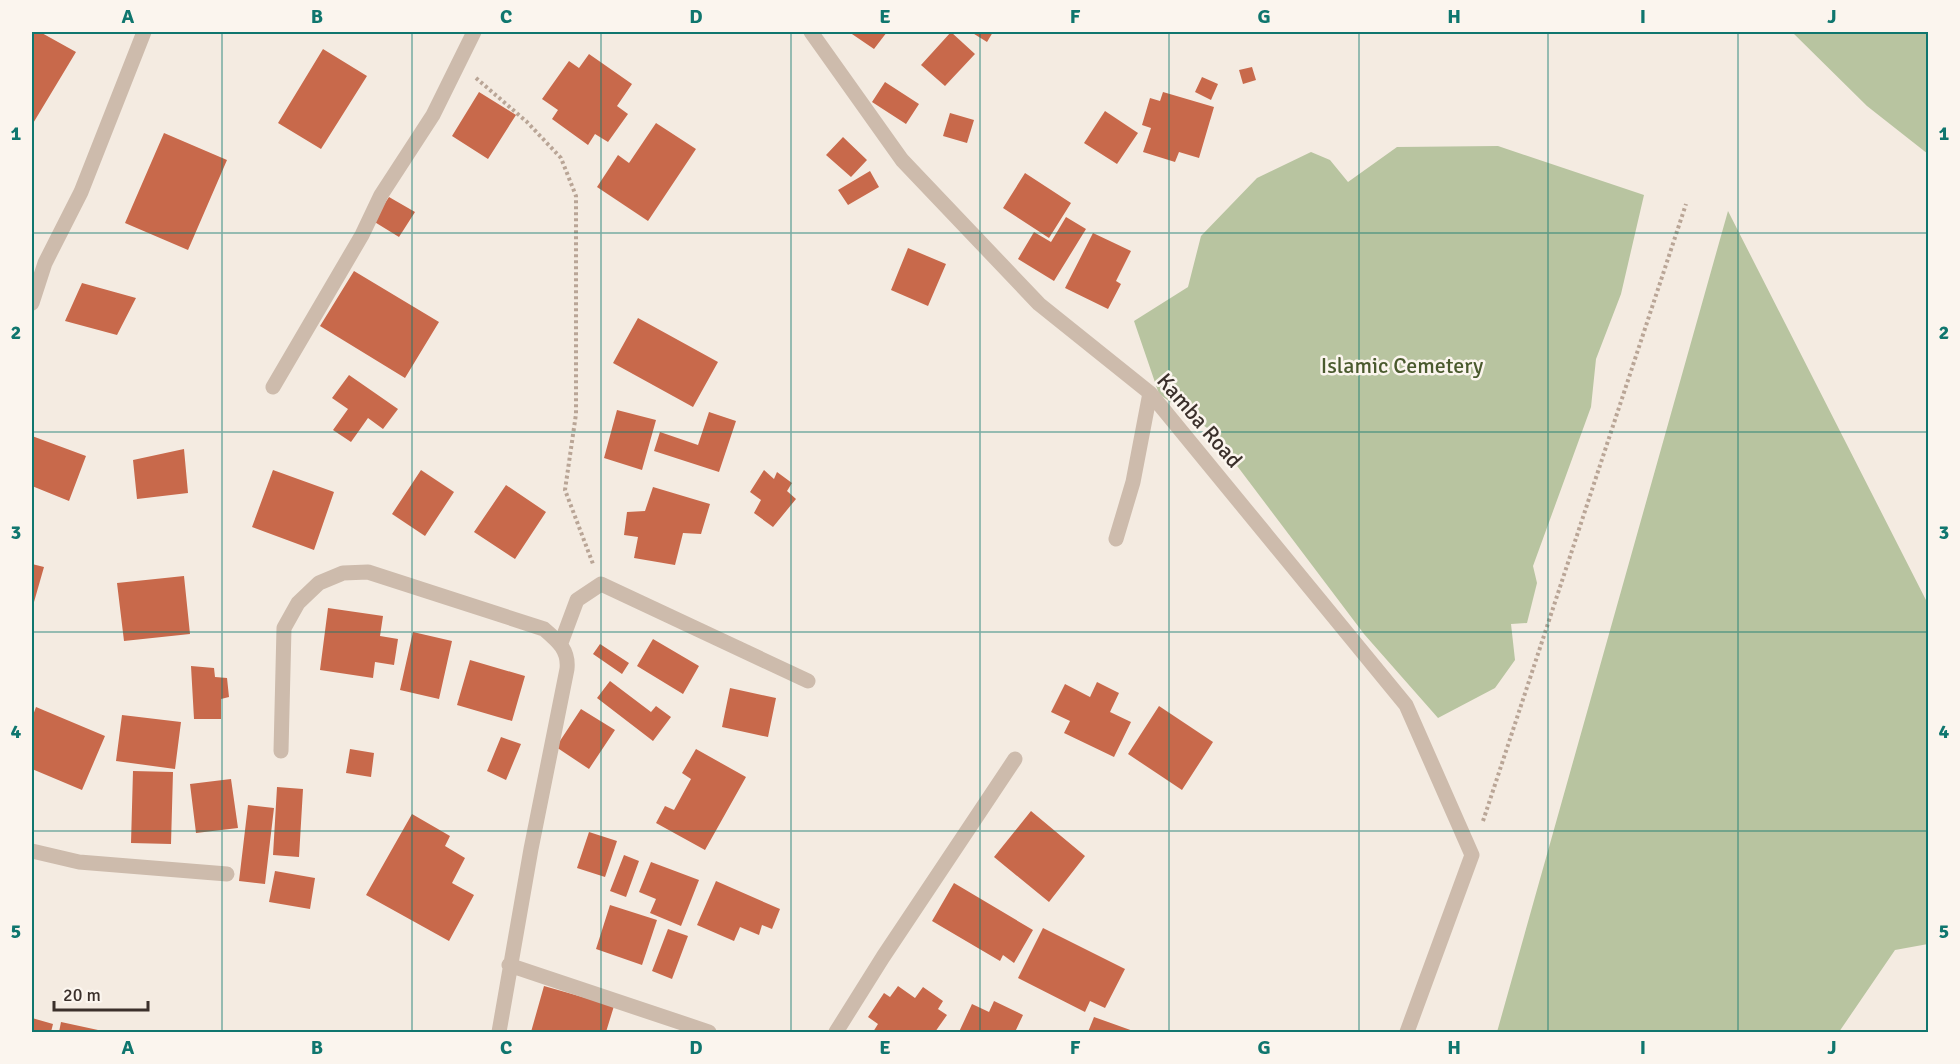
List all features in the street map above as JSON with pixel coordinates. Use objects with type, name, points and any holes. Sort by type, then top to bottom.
[{"type":"street","points":[[32,303],[45,263],[81,192],[144,32]]},
{"type":"street","points":[[273,387],[345,265],[381,195],[433,115],[474,32]]},
{"type":"street","name":"Kamba Road","points":[[811,32],[902,160],[1039,304],[1150,393],[1406,705],[1472,855]]},
{"type":"street","points":[[1116,539],[1133,482],[1150,393]]},
{"type":"street","points":[[281,751],[284,628],[298,603],[319,583],[343,573],[368,572],[544,629],[561,644],[568,658],[567,669],[509,965],[499,1032]]},
{"type":"street","points":[[561,644],[577,600],[601,584],[808,681]]},
{"type":"street","points":[[836,1032],[883,957],[1015,759]]},
{"type":"street","points":[[32,851],[79,862],[226,874]]},
{"type":"street","points":[[1407,1032],[1472,855]]},
{"type":"street","points":[[509,965],[709,1032]]},
{"type":"path","points":[[459,64],[527,122],[561,158],[576,196],[576,414],[565,490],[601,584]]},
{"type":"path","points":[[1472,855],[1686,204]]},
{"type":"green space","points":[[1792,32],[1928,32],[1928,154],[1867,106]]},
{"type":"green space","name":"Islamic Cemetery","points":[[1498,146],[1644,195],[1621,294],[1596,359],[1591,407],[1533,566],[1537,583],[1527,623],[1511,624],[1515,660],[1495,688],[1438,718],[1364,634],[1210,430],[1159,394],[1134,321],[1188,287],[1201,236],[1257,178],[1311,152],[1330,160],[1348,182],[1397,147]]},
{"type":"green space","points":[[1728,211],[1928,604],[1928,944],[1895,950],[1839,1032],[1497,1032]]},
{"type":"building","points":[[32,32],[40,32],[76,52],[32,125]]},
{"type":"building","points":[[849,32],[887,32],[874,49]]},
{"type":"building","points":[[951,32],[975,54],[945,86],[921,65]]},
{"type":"building","points":[[971,32],[993,32],[987,42]]},
{"type":"building","points":[[323,49],[367,76],[321,149],[278,123]]},
{"type":"building","points":[[589,54],[632,84],[617,106],[628,114],[608,142],[595,134],[588,145],[552,119],[558,110],[542,99],[569,61],[579,68]]},
{"type":"building","points":[[1252,67],[1256,80],[1243,84],[1239,70]]},
{"type":"building","points":[[1202,77],[1218,84],[1211,100],[1195,92]]},
{"type":"building","points":[[885,82],[919,104],[906,124],[872,102]]},
{"type":"building","points":[[479,92],[516,115],[488,159],[452,136]]},
{"type":"building","points":[[1163,92],[1214,107],[1199,158],[1179,152],[1175,162],[1143,152],[1151,128],[1142,125],[1150,98],[1160,101]]},
{"type":"building","points":[[1105,111],[1138,133],[1117,164],[1084,143]]},
{"type":"building","points":[[950,113],[974,120],[967,143],[943,136]]},
{"type":"building","points":[[656,123],[696,149],[648,221],[597,187],[618,155],[629,163]]},
{"type":"building","points":[[164,133],[227,160],[188,250],[125,223]]},
{"type":"building","points":[[843,137],[867,160],[851,177],[826,155]]},
{"type":"building","points":[[870,171],[879,187],[848,205],[838,190]]},
{"type":"building","points":[[1025,173],[1071,203],[1049,238],[1003,208]]},
{"type":"building","points":[[389,197],[415,212],[399,237],[373,221]]},
{"type":"building","points":[[1066,217],[1086,229],[1054,281],[1018,259],[1034,232],[1051,242]]},
{"type":"building","points":[[1093,233],[1131,251],[1116,281],[1121,284],[1108,309],[1065,288]]},
{"type":"building","points":[[908,248],[946,264],[928,306],[891,290]]},
{"type":"building","points":[[354,271],[439,322],[405,378],[320,326]]},
{"type":"building","points":[[82,283],[136,298],[117,335],[65,321]]},
{"type":"building","points":[[638,318],[718,362],[693,407],[613,363]]},
{"type":"building","points":[[349,375],[398,409],[383,429],[368,418],[351,442],[333,430],[348,409],[332,398]]},
{"type":"building","points":[[617,410],[656,420],[642,470],[604,458]]},
{"type":"building","points":[[709,412],[736,421],[719,472],[654,451],[660,432],[698,445]]},
{"type":"building","points":[[32,436],[86,456],[69,501],[32,486]]},
{"type":"building","points":[[184,449],[188,493],[137,499],[133,460]]},
{"type":"building","points":[[273,470],[334,492],[314,550],[252,527]]},
{"type":"building","points":[[421,470],[454,492],[425,536],[392,514]]},
{"type":"building","points":[[764,470],[774,479],[777,472],[792,483],[787,491],[796,499],[773,527],[754,513],[761,500],[750,492]]},
{"type":"building","points":[[506,485],[546,512],[515,559],[474,532]]},
{"type":"building","points":[[653,487],[710,504],[701,534],[683,533],[675,565],[634,558],[638,537],[624,535],[627,512],[645,511]]},
{"type":"building","points":[[32,564],[44,567],[32,609]]},
{"type":"building","points":[[184,576],[190,634],[124,641],[117,583]]},
{"type":"building","points":[[328,608],[383,616],[380,636],[398,639],[394,665],[375,662],[373,678],[320,670]]},
{"type":"building","points":[[413,632],[452,641],[439,699],[400,690]]},
{"type":"building","points":[[653,639],[699,666],[683,694],[637,666]]},
{"type":"building","points":[[600,644],[629,663],[622,674],[593,654]]},
{"type":"building","points":[[470,660],[525,676],[512,721],[457,705]]},
{"type":"building","points":[[191,666],[214,668],[215,677],[227,678],[229,697],[221,699],[221,719],[194,719]]},
{"type":"building","points":[[610,681],[651,712],[656,706],[671,717],[653,741],[597,698]]},
{"type":"building","points":[[1097,682],[1119,693],[1110,712],[1131,722],[1114,757],[1064,733],[1070,721],[1051,712],[1065,684],[1090,697]]},
{"type":"building","points":[[730,688],[776,698],[768,737],[722,727]]},
{"type":"building","points":[[1159,706],[1213,742],[1182,790],[1128,754]]},
{"type":"building","points":[[36,707],[105,736],[82,790],[32,769],[32,718]]},
{"type":"building","points":[[581,709],[615,730],[589,769],[556,747]]},
{"type":"building","points":[[122,715],[181,722],[175,769],[116,761]]},
{"type":"building","points":[[501,737],[521,744],[506,780],[487,771]]},
{"type":"building","points":[[350,749],[374,753],[371,777],[346,773]]},
{"type":"building","points":[[696,749],[746,777],[705,850],[656,823],[665,806],[674,810],[691,779],[682,773]]},
{"type":"building","points":[[133,771],[173,772],[171,844],[131,843]]},
{"type":"building","points":[[231,779],[238,828],[196,833],[190,784]]},
{"type":"building","points":[[277,787],[303,789],[299,857],[273,855]]},
{"type":"building","points":[[248,805],[274,808],[265,884],[239,881]]},
{"type":"building","points":[[1031,811],[1085,856],[1049,902],[994,857]]},
{"type":"building","points":[[412,814],[450,836],[445,846],[465,858],[452,883],[474,895],[449,941],[366,895]]},
{"type":"building","points":[[589,832],[617,841],[605,877],[577,868]]},
{"type":"building","points":[[624,855],[639,861],[626,897],[610,891]]},
{"type":"building","points":[[651,862],[699,880],[681,926],[650,913],[656,899],[639,892]]},
{"type":"building","points":[[275,871],[315,878],[310,909],[269,902]]},
{"type":"building","points":[[716,881],[780,909],[772,929],[762,925],[759,935],[740,927],[734,941],[697,925]]},
{"type":"building","points":[[954,883],[1033,930],[1014,963],[1003,955],[1000,961],[932,921]]},
{"type":"building","points":[[610,905],[657,920],[642,965],[596,949]]},
{"type":"building","points":[[1043,928],[1125,969],[1105,1008],[1090,1001],[1085,1012],[1018,978]]},
{"type":"building","points":[[668,929],[688,936],[672,979],[652,971]]},
{"type":"building","points":[[544,986],[614,1006],[606,1032],[531,1032]]},
{"type":"building","points":[[898,986],[915,998],[923,987],[943,1001],[938,1009],[947,1015],[935,1032],[873,1032],[878,1024],[868,1017],[884,993],[890,997]]},
{"type":"building","points":[[994,1001],[1023,1015],[1015,1032],[959,1032],[972,1004],[989,1012]]},
{"type":"building","points":[[1094,1017],[1136,1032],[1088,1032]]},
{"type":"building","points":[[32,1018],[53,1024],[51,1032],[32,1032]]},
{"type":"building","points":[[61,1022],[98,1030],[98,1032],[59,1032]]}]
